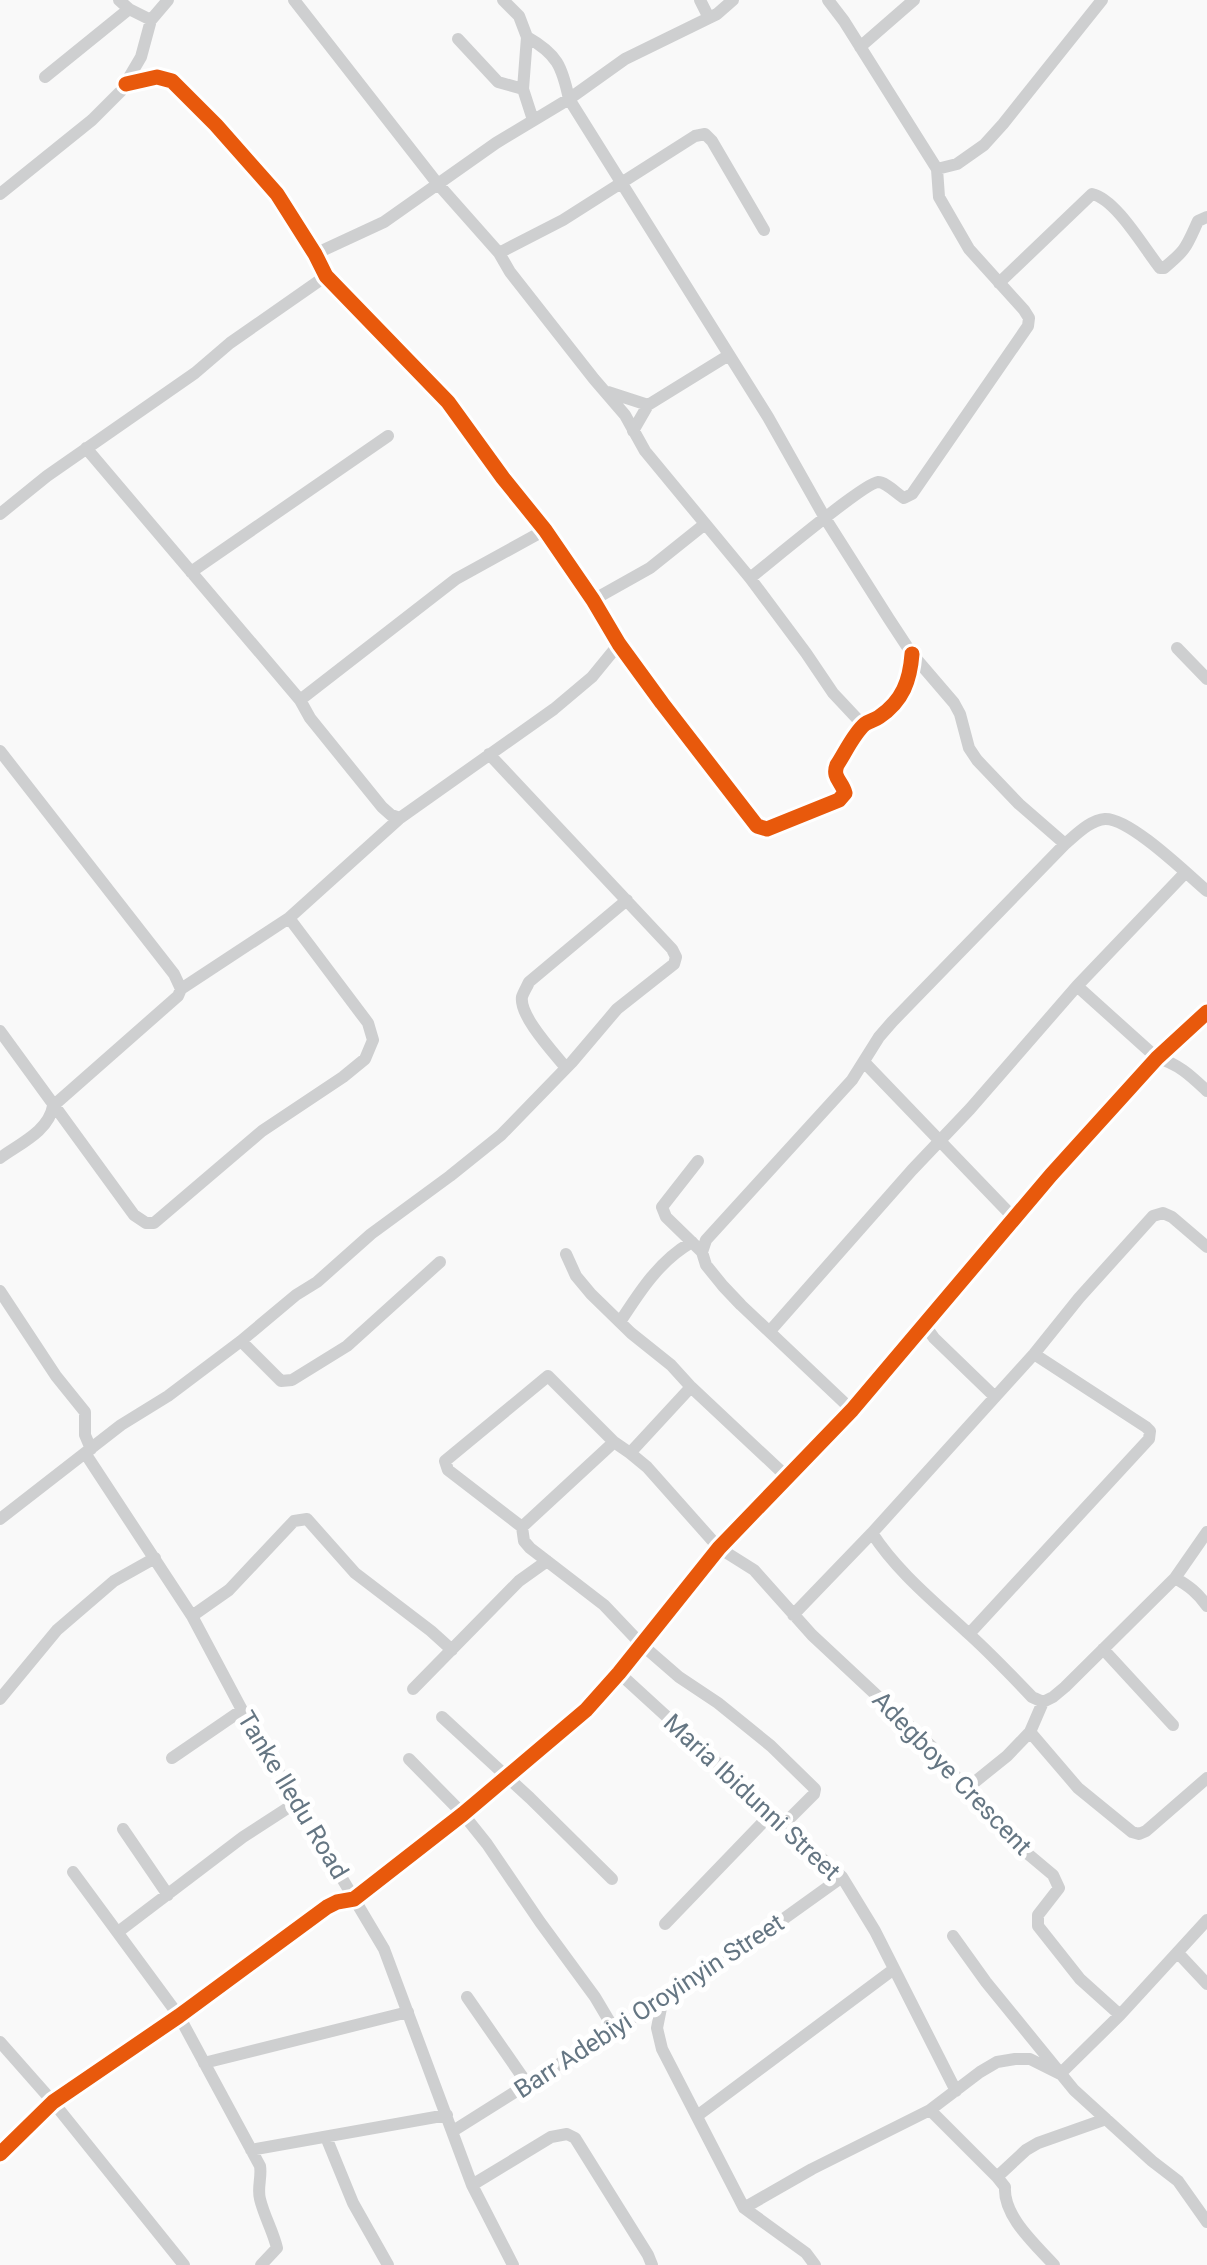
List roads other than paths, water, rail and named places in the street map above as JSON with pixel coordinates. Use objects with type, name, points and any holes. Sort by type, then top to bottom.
[{"type":"street","points":[[0,194],[92,120],[126,84],[141,57],[152,20],[168,0]]},
{"type":"street","points":[[294,0],[436,183],[499,253],[510,272],[626,415],[645,452],[750,578],[833,694],[864,725]]},
{"type":"street","points":[[503,0],[519,16],[527,37],[523,89],[533,120]]},
{"type":"street","points":[[700,0],[710,18]]},
{"type":"street","points":[[315,254],[384,222],[436,183],[625,59],[710,18],[733,0]]},
{"type":"street","points":[[750,578],[873,484],[879,482],[904,498],[912,494],[1028,326],[1024,310],[969,249],[939,196],[937,169],[828,0]]},
{"type":"street","points":[[860,47],[914,0]]},
{"type":"street","points":[[937,169],[956,164],[984,145],[1102,0]]},
{"type":"street","points":[[45,77],[124,4],[152,20]]},
{"type":"street","points":[[527,37],[558,60],[568,99],[780,438],[825,518],[912,654],[954,703],[977,760],[1065,844]]},
{"type":"street","points":[[458,39],[498,82],[523,89]]},
{"type":"street","points":[[141,57],[156,77]]},
{"type":"street","points":[[126,84],[156,77],[172,82],[250,162],[277,194],[326,276],[448,402],[545,530],[619,644],[757,826],[766,829],[839,800],[845,793],[844,787],[834,772],[864,725],[893,705],[910,676],[912,654]]},
{"type":"street","points":[[499,253],[551,227],[695,136],[705,134],[764,230]]},
{"type":"street","points":[[999,284],[1092,194],[1102,196],[1113,206],[1160,268],[1181,254],[1198,222],[1207,216]]},
{"type":"street","points":[[0,514],[326,276]]},
{"type":"street","points":[[633,431],[648,405],[728,354]]},
{"type":"street","points":[[606,392],[648,405]]},
{"type":"street","points":[[191,572],[388,436]]},
{"type":"street","points":[[86,448],[300,700],[310,718],[382,807],[400,818]]},
{"type":"street","points":[[593,600],[650,568],[705,524]]},
{"type":"street","points":[[300,700],[456,580],[545,530]]},
{"type":"street","points":[[0,1158],[45,1126],[53,1106],[178,996],[181,989],[290,918],[400,818],[554,709],[592,677],[619,644]]},
{"type":"street","points":[[1176,648],[1207,680]]},
{"type":"street","points":[[0,751],[174,974],[181,989]]},
{"type":"street","points":[[0,1519],[317,1282],[371,1234],[501,1135],[617,1009],[674,964],[672,948],[490,754]]},
{"type":"street","points":[[620,1322],[661,1266],[676,1251],[697,1247],[706,1240],[793,1147],[892,1022],[1065,844],[1097,821],[1121,822],[1207,892]]},
{"type":"street","points":[[770,1331],[1077,986],[1184,873]]},
{"type":"street","points":[[566,1068],[534,1026],[523,1007],[522,995],[529,982],[627,900]]},
{"type":"street","points":[[0,1032],[134,1215],[154,1223],[262,1131],[365,1059],[373,1040],[368,1023],[290,918]]},
{"type":"street","points":[[1077,986],[1158,1058],[1188,1072],[1207,1091]]},
{"type":"street","points":[[0,2154],[52,2102],[327,1908],[354,1899],[464,1814],[586,1710],[719,1548],[852,1410],[1014,1218],[1158,1058],[1207,1012]]},
{"type":"street","points":[[864,1062],[1014,1218]]},
{"type":"street","points":[[698,1160],[662,1206],[666,1217],[697,1247],[706,1264],[741,1305],[852,1410]]},
{"type":"street","points":[[793,1615],[1034,1354],[1078,1298],[1153,1216],[1163,1213],[1172,1217],[1207,1247]]},
{"type":"street","points":[[566,1254],[576,1276],[591,1294],[788,1477]]},
{"type":"street","points":[[240,1341],[281,1380],[292,1380],[348,1346],[440,1262]]},
{"type":"street","name":"Tanke Iledu Road","points":[[0,1291],[56,1376],[85,1412],[88,1451],[192,1616],[242,1710],[384,1948],[472,2185],[513,2265]]},
{"type":"street","points":[[924,1324],[994,1396]]},
{"type":"street","points":[[970,1634],[1149,1438],[1146,1427],[1034,1354]]},
{"type":"street","name":"Adegboye Crescent","points":[[522,1528],[448,1470],[445,1461],[548,1376],[614,1442],[647,1468],[719,1548],[754,1570],[812,1636],[932,1747],[1028,1854],[1053,1874],[1059,1888],[1038,1915],[1038,1926],[1080,1979],[1120,2015]]},
{"type":"street","points":[[630,1453],[691,1387]]},
{"type":"street","points":[[614,1442],[522,1528],[524,1541],[604,1605],[679,1676],[771,1746],[815,1789],[783,1825]]},
{"type":"street","points":[[192,1616],[230,1590],[294,1521],[307,1518],[356,1573],[452,1650]]},
{"type":"street","points":[[966,1788],[1007,1756],[1030,1732],[1043,1702],[1066,1688],[1175,1578],[1207,1532]]},
{"type":"street","points":[[872,1533],[882,1549],[938,1608],[970,1634],[1032,1697],[1043,1702]]},
{"type":"street","points":[[0,1699],[57,1630],[114,1581],[155,1558]]},
{"type":"street","points":[[413,1689],[519,1581],[547,1561]]},
{"type":"street","points":[[1175,1578],[1189,1586],[1207,1606]]},
{"type":"street","points":[[1102,1649],[1173,1725]]},
{"type":"street","name":"Maria Ibidunni Street","points":[[619,1673],[842,1877],[875,1931],[956,2091]]},
{"type":"street","points":[[172,1758],[242,1710]]},
{"type":"street","points":[[442,1717],[612,1879]]},
{"type":"street","points":[[1030,1732],[1078,1788],[1139,1834],[1207,1778]]},
{"type":"street","points":[[409,1760],[464,1814],[614,2029]]},
{"type":"street","points":[[118,1932],[243,1837],[297,1802]]},
{"type":"street","points":[[665,1924],[771,1814]]},
{"type":"street","points":[[122,1829],[168,1895]]},
{"type":"street","points":[[73,1872],[179,2016],[260,2166],[260,2199],[277,2248],[261,2265]]},
{"type":"street","name":"Barr Adebiyi Oroyinyin Street","points":[[453,2131],[740,1950],[842,1877]]},
{"type":"street","points":[[1060,2074],[1207,1920]]},
{"type":"street","points":[[953,1936],[1060,2074],[1091,2107],[1178,2180],[1207,2222]]},
{"type":"street","points":[[1178,1953],[1207,1984]]},
{"type":"street","points":[[697,2116],[894,1969]]},
{"type":"street","points":[[466,1998],[528,2084]]},
{"type":"street","points":[[663,1998],[657,2028],[662,2049],[744,2208],[806,2253],[816,2265]]},
{"type":"street","points":[[204,2063],[408,2012]]},
{"type":"street","points":[[0,2042],[184,2265]]},
{"type":"street","points":[[744,2208],[930,2110],[997,2062],[1030,2060],[1060,2074]]},
{"type":"street","points":[[930,2110],[997,2177],[1005,2187],[1004,2200],[1010,2210],[1054,2265]]},
{"type":"street","points":[[251,2150],[448,2115]]},
{"type":"street","points":[[997,2177],[1038,2143],[1106,2119]]},
{"type":"street","points":[[472,2185],[551,2137],[567,2134],[574,2138],[652,2265]]},
{"type":"street","points":[[326,2137],[353,2203],[388,2265]]}]
